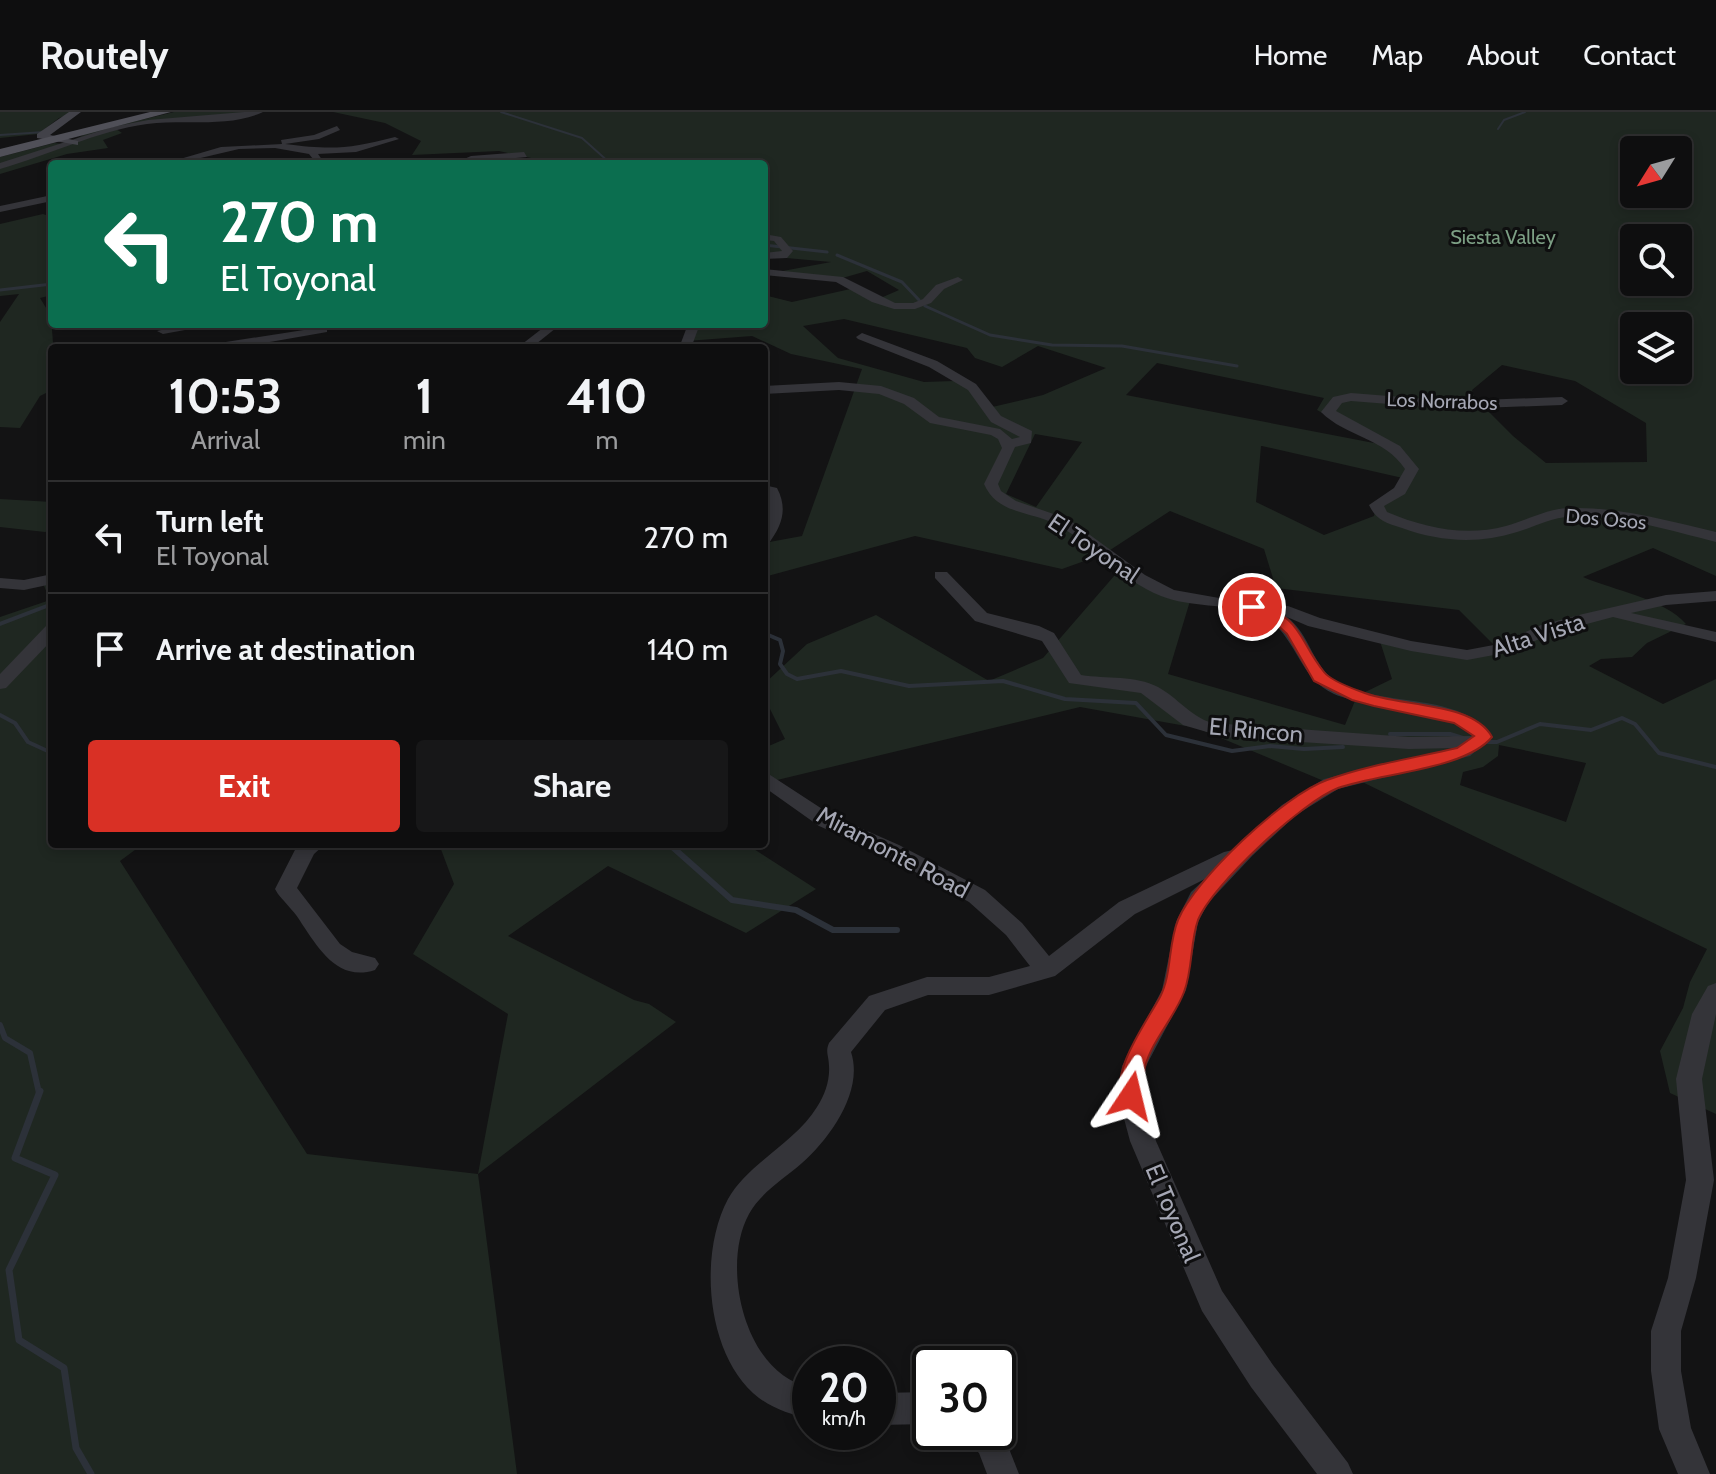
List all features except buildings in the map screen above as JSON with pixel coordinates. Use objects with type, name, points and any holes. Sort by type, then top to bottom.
[{"type":"main road","points":[[0,153],[47,136],[157,112]]},
{"type":"main road","points":[[0,153],[47,136],[165,112]]},
{"type":"street","points":[[47,136],[76,112]]},
{"type":"street","points":[[0,166],[148,122],[200,120],[259,112]]},
{"type":"street","points":[[156,132],[200,120]]},
{"type":"street","points":[[182,160],[232,147],[316,137],[337,128]]},
{"type":"street","points":[[47,136],[74,143]]},
{"type":"street","points":[[273,144],[312,152],[356,150],[395,139]]},
{"type":"street","points":[[312,152],[318,160]]},
{"type":"street","points":[[468,160],[524,155]]},
{"type":"street","points":[[0,209],[48,199]]},
{"type":"street","points":[[768,238],[777,239],[788,251],[783,256],[768,256]]},
{"type":"street","points":[[768,272],[839,279],[876,300],[894,306],[915,306],[927,301],[940,287],[958,280]]},
{"type":"street","points":[[234,344],[317,328]]},
{"type":"street","points":[[528,344],[550,328]]},
{"type":"street","points":[[768,390],[839,386],[881,390],[909,401],[935,420],[995,432],[1009,444],[1026,440],[1027,434],[990,414],[980,394],[972,387],[933,364],[862,337]]},
{"type":"street","name":"Los Norrabos","points":[[1328,412],[1338,400],[1351,397],[1452,405],[1562,401]]},
{"type":"street","name":"Dos Osos","points":[[1328,412],[1362,432],[1393,444],[1406,457],[1412,469],[1400,491],[1376,505],[1381,515],[1413,529],[1438,535],[1482,537],[1569,512],[1626,516],[1716,537]]},
{"type":"street","name":"El Toyonal","points":[[1009,444],[991,484],[1000,499],[1063,522],[1121,568],[1165,592],[1190,601],[1267,612]]},
{"type":"street","points":[[768,490],[772,491],[776,504],[776,522],[768,534]]},
{"type":"street","name":"El Rincon","points":[[941,575],[981,617],[1033,630],[1048,637],[1075,679],[1150,690],[1197,725],[1359,738],[1405,746],[1483,737]]},
{"type":"street","points":[[0,583],[24,585],[48,580]]},
{"type":"street","name":"Alta Vista","points":[[1267,612],[1288,611],[1314,622],[1411,646],[1467,655],[1504,648],[1547,629],[1666,600],[1716,596]]},
{"type":"street","points":[[1267,612],[1293,631],[1319,678],[1380,703],[1459,719],[1479,730],[1483,737]]},
{"type":"street","points":[[1614,614],[1716,637]]},
{"type":"street","points":[[0,684],[48,634]]},
{"type":"street","name":"El Toyonal","points":[[1337,1474],[1262,1376],[1212,1301],[1143,1141],[1131,1096],[1134,1066],[1174,990],[1187,922],[1199,898],[1246,850],[1289,810],[1331,784],[1463,752],[1483,737]]},
{"type":"street","name":"Miramonte Road","points":[[768,780],[826,821],[892,850],[977,896],[1014,929],[1047,970]]},
{"type":"street","points":[[308,848],[286,889],[309,916],[326,947],[349,962],[367,964]]},
{"type":"street","points":[[792,1398],[763,1384],[751,1368],[731,1327],[727,1308],[727,1252],[733,1220],[739,1207],[756,1184],[802,1146],[829,1110],[843,1072],[844,1060],[838,1050],[877,1003],[927,986],[989,986],[1047,970],[1127,908],[1246,850]]},
{"type":"street","points":[[1694,1474],[1675,1429],[1666,1371],[1666,1331],[1682,1278],[1700,1180],[1689,1079],[1704,1014],[1716,992]]},
{"type":"street","points":[[994,1450],[1003,1474]]},
{"type":"green space","points":[[0,112],[76,112],[59,118],[38,134],[0,138]]},
{"type":"green space","points":[[174,112],[254,112],[164,120],[116,129],[122,133],[103,140],[108,148],[67,154],[0,174],[0,157],[54,143],[64,144],[56,150],[87,133]]},
{"type":"green space","name":"Siesta Valley","points":[[333,112],[1716,112],[1716,576],[1653,548],[1583,577],[1652,602],[1677,615],[1686,624],[1647,643],[1632,657],[1601,659],[1589,666],[1663,704],[1716,679],[1716,1114],[1670,1093],[1660,1051],[1683,1008],[1690,982],[1707,949],[1356,779],[1331,784],[1197,728],[1080,707],[773,781],[768,785],[768,746],[785,739],[768,705],[768,680],[807,644],[876,615],[989,681],[1043,658],[1121,568],[1190,601],[1168,674],[1345,725],[1357,696],[1392,679],[1379,638],[1467,655],[1498,649],[1459,610],[1276,588],[1264,549],[1170,511],[1104,554],[1062,569],[915,536],[768,576],[768,542],[802,536],[862,369],[791,354],[752,336],[687,341],[692,328],[768,328],[768,296],[792,302],[855,288],[876,300],[899,290],[867,271],[839,279],[772,273],[831,262],[768,256],[768,160],[541,160],[499,151],[412,155],[421,141],[385,123]],"holes":[[[844,319],[967,348],[975,358],[1002,367],[1038,346],[1106,368],[1043,395],[988,408],[980,393],[954,381],[924,382],[838,358],[803,326]],[[1157,363],[1324,398],[1317,410],[1379,444],[1126,395]],[[1502,365],[1575,381],[1646,423],[1647,462],[1546,463],[1474,397],[1472,390]],[[1035,434],[1082,442],[1036,507],[1006,494]],[[1261,446],[1407,479],[1376,505],[1374,516],[1324,535],[1256,502]],[[1499,745],[1586,763],[1566,822],[1460,785],[1463,772],[1483,767],[1498,756]]]},
{"type":"green space","points":[[43,214],[48,216],[48,296],[40,298],[48,311],[48,328],[52,328],[53,343],[103,342],[48,344],[48,392],[40,396],[20,428],[0,427],[0,322],[19,294],[0,296],[0,224]]},
{"type":"green space","points":[[0,499],[48,502],[48,531],[0,527]]},
{"type":"green space","points":[[48,580],[48,595],[42,581]]},
{"type":"green space","points":[[48,601],[48,848],[138,848],[120,861],[307,1154],[478,1174],[517,1474],[0,1474],[0,617]]},
{"type":"green space","points":[[440,848],[752,848],[816,889],[746,933],[608,866],[508,936],[634,1000],[649,1004],[676,1022],[478,1174],[508,1014],[413,954],[454,884]]},
{"type":"waterway","points":[[501,112],[582,138],[607,160]]},
{"type":"waterway","points":[[1498,129],[1504,120],[1525,112]]},
{"type":"waterway","points":[[0,135],[44,132]]},
{"type":"waterway","points":[[768,245],[827,252]]},
{"type":"waterway","points":[[837,255],[902,282],[919,300]]},
{"type":"waterway","points":[[0,290],[48,284]]},
{"type":"waterway","points":[[925,306],[990,335],[1052,345],[1122,346],[1237,366]]},
{"type":"waterway","points":[[0,624],[48,606]]},
{"type":"waterway","points":[[768,635],[780,640],[783,651],[780,664],[787,674],[797,679],[841,671],[909,686],[1003,681],[1065,699],[1136,703],[1166,735],[1232,751],[1270,746],[1304,749],[1343,747]]},
{"type":"waterway","points":[[0,715],[15,723],[28,742],[48,751]]},
{"type":"waterway","points":[[1480,742],[1497,742],[1540,724],[1591,730],[1622,718],[1635,724],[1659,753],[1716,767]]},
{"type":"waterway","points":[[1390,734],[1450,734],[1463,738]]},
{"type":"waterway","points":[[674,848],[732,900],[796,910],[833,930],[897,930]]},
{"type":"waterway","points":[[0,1025],[5,1038],[30,1053],[39,1093]]},
{"type":"waterway","points":[[40,1091],[15,1158],[55,1175],[9,1270],[19,1340],[64,1368],[76,1448],[91,1474]]},
{"type":"route","points":[[1131,1096],[1134,1066],[1174,990],[1187,922],[1199,898],[1220,875],[1289,810],[1331,784],[1463,752],[1483,737],[1479,730],[1459,719],[1380,703],[1319,678],[1310,665],[1304,647],[1285,622],[1252,607]]}]
